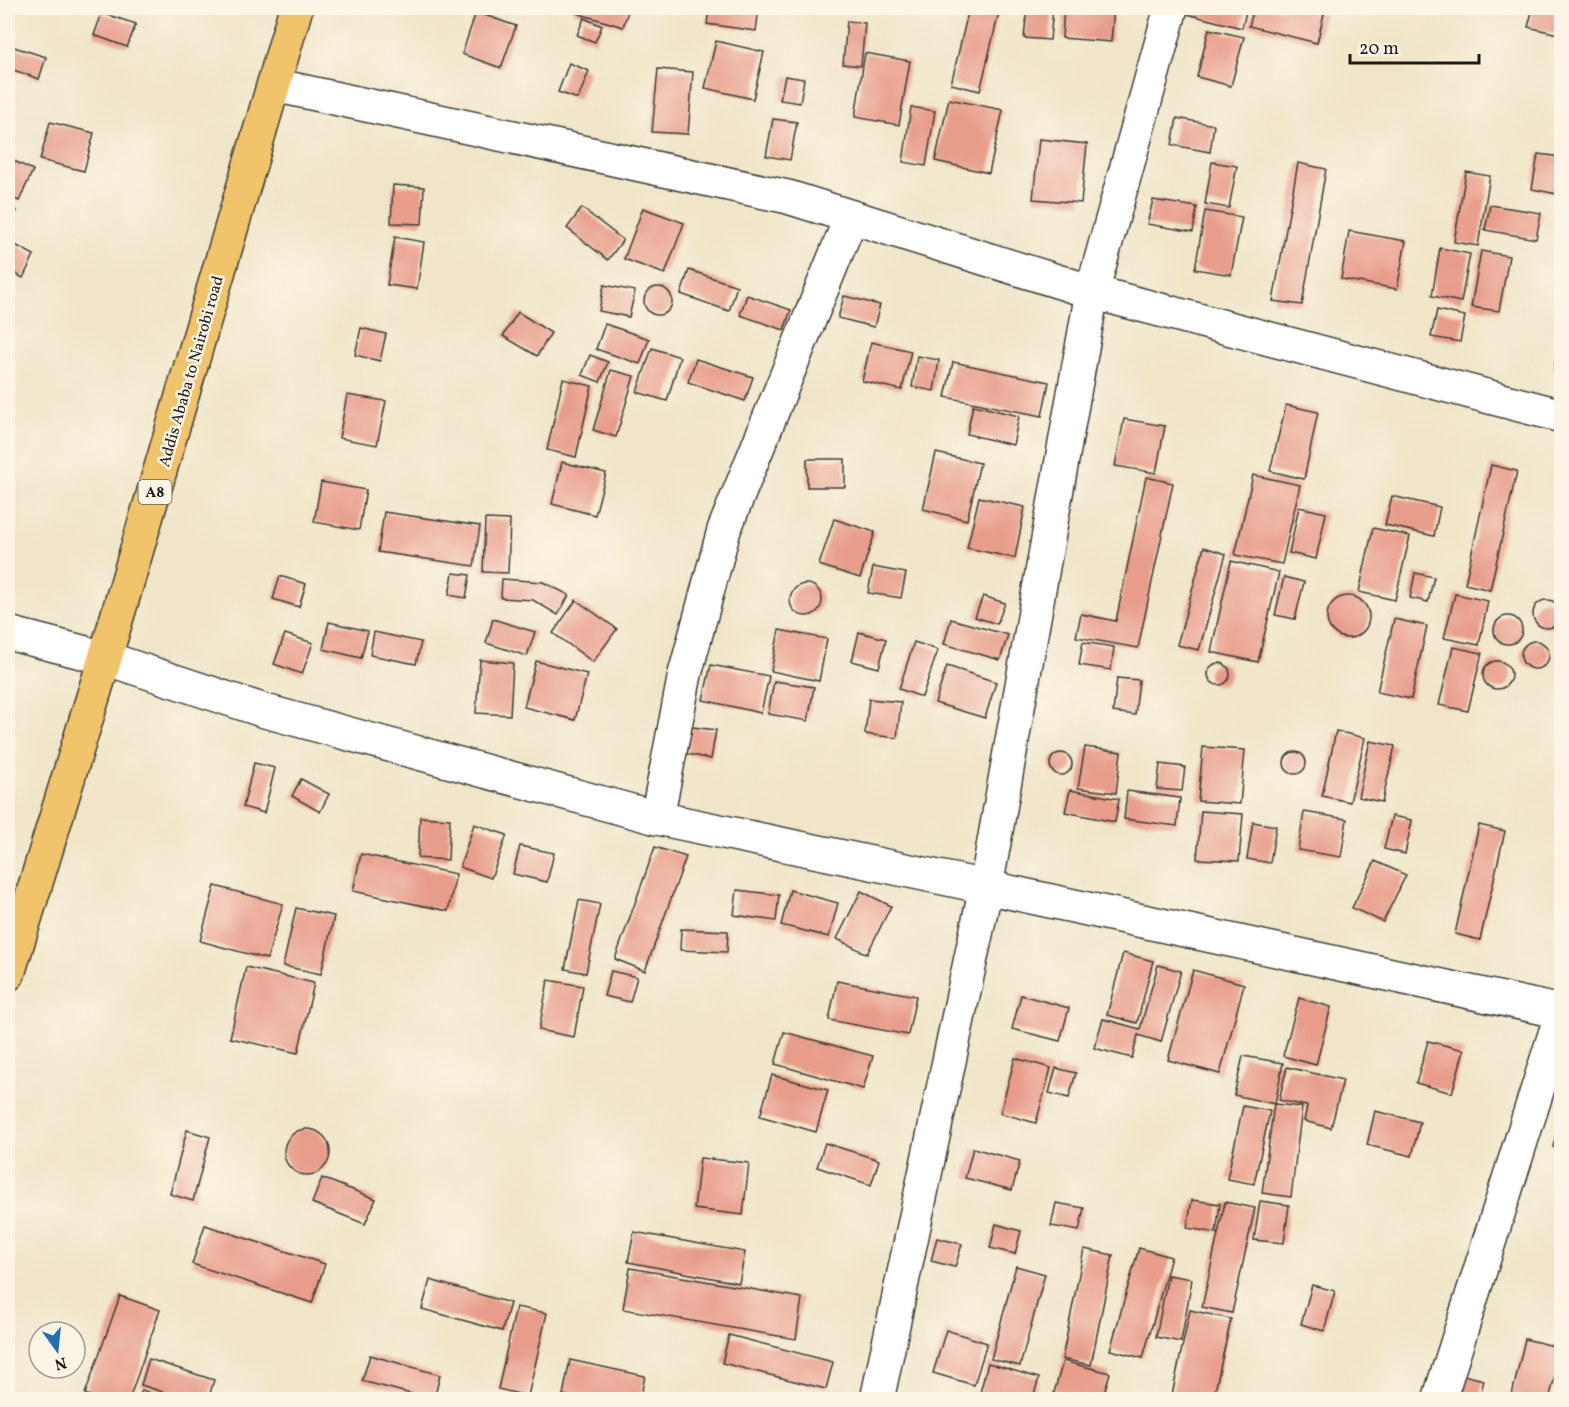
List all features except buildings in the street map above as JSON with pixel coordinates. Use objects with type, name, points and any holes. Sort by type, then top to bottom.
[{"type":"highway","name":"Addis Ababa to Nairobi road","points":[[8,974],[105,658],[296,8]]},
{"type":"street","points":[[877,1400],[986,886],[1092,292],[1171,8]]},
{"type":"street","points":[[274,85],[788,197],[1092,292],[1562,416]]},
{"type":"street","points":[[657,818],[685,674],[724,530],[851,217]]},
{"type":"street","points":[[8,633],[105,658],[265,711],[657,818],[986,886],[1562,1012],[1439,1400]]}]
